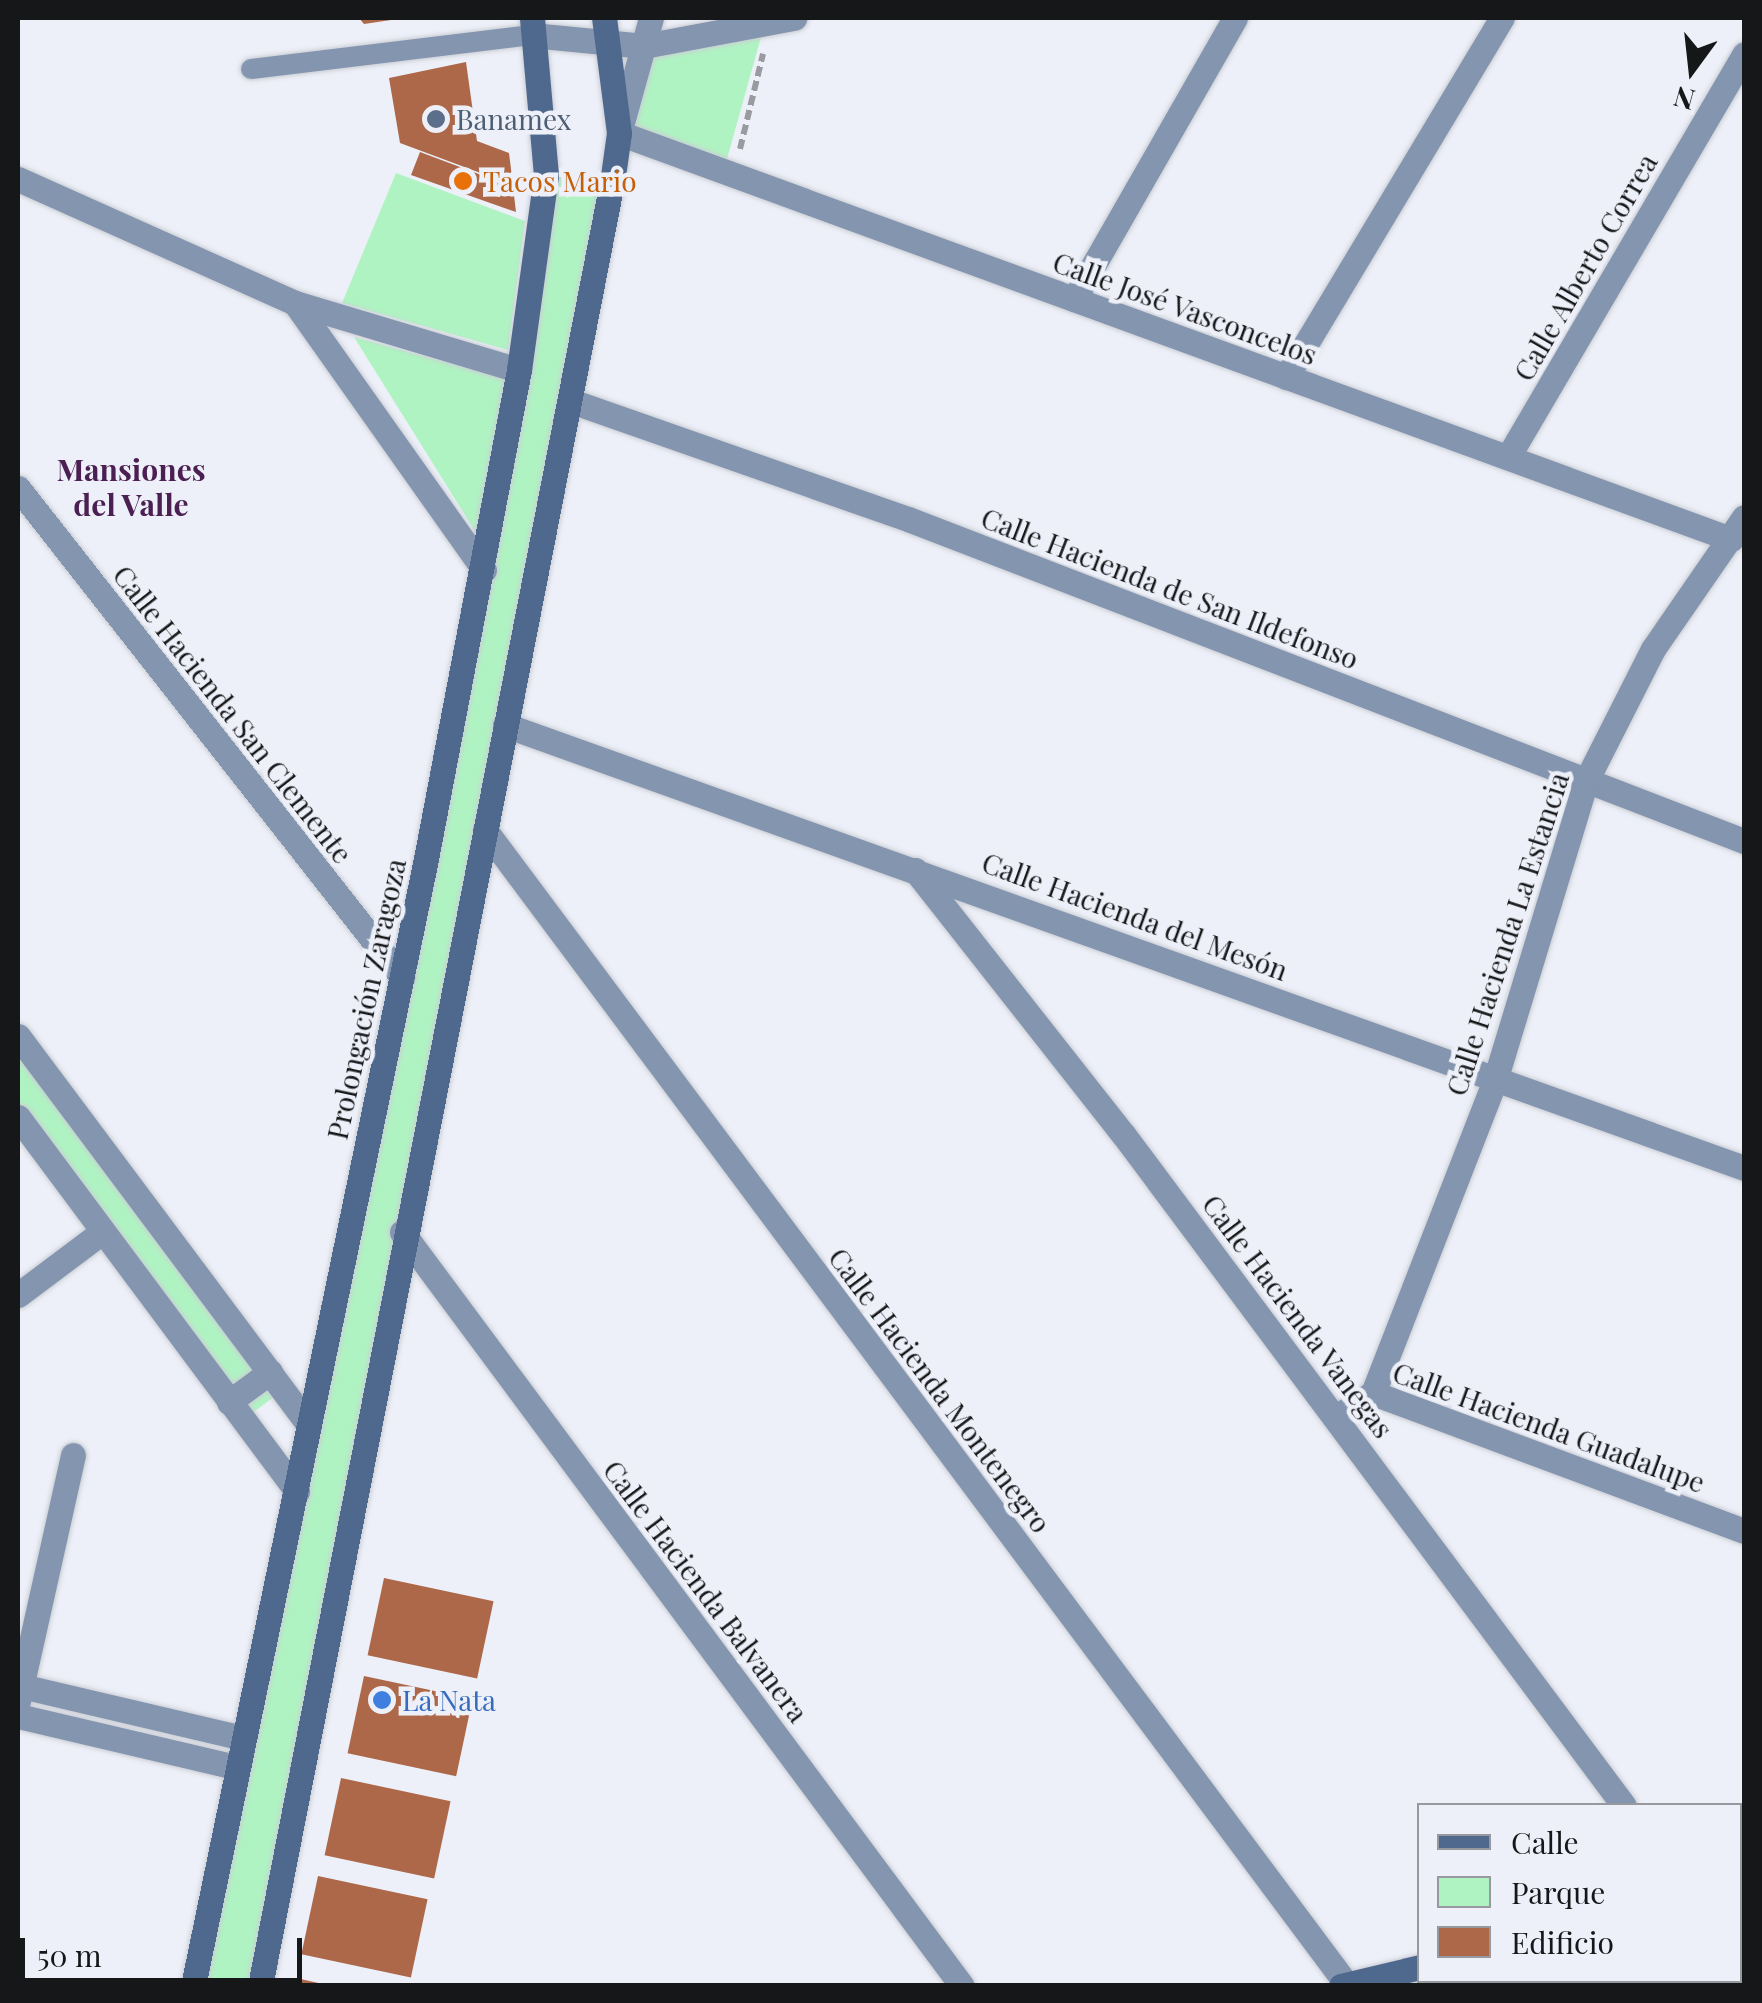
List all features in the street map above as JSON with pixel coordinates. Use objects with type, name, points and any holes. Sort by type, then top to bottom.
[{"type":"main road","points":[[260,1986],[402,1232],[571,401],[619,133],[604,18]]},
{"type":"main road","name":"Prolongación Zaragoza","points":[[193,1986],[402,978],[484,570],[519,370],[546,175],[532,26]]},
{"type":"main road","points":[[1345,1985],[1417,1969]]},
{"type":"street","points":[[619,133],[651,18]]},
{"type":"street","points":[[1074,299],[1236,18]]},
{"type":"street","points":[[1286,377],[1502,18]]},
{"type":"street","points":[[532,26],[606,45],[644,46],[782,20]]},
{"type":"street","name":"Calle Alberto Correa","points":[[1508,458],[1744,54]]},
{"type":"street","name":"Calle José Vasconcelos","points":[[619,133],[1731,539]]},
{"type":"street","points":[[18,178],[296,303],[519,370]]},
{"type":"street","points":[[296,303],[484,570]]},
{"type":"street","name":"Calle Hacienda de San Ildefonso","points":[[571,401],[908,519],[1744,841]]},
{"type":"street","name":"Calle Hacienda San Clemente","points":[[18,488],[402,978]]},
{"type":"street","name":"Calle Hacienda La Estancia","points":[[1373,1392],[1496,1077],[1586,781],[1653,649],[1744,517]]},
{"type":"street","name":"Calle Hacienda del Mesón","points":[[505,725],[1744,1168]]},
{"type":"street","name":"Calle Hacienda Montenegro","points":[[484,830],[1345,1985]]},
{"type":"street","name":"Calle Hacienda Vanegas","points":[[916,870],[1336,1416],[1622,1803]]},
{"type":"street","points":[[18,1036],[309,1424]]},
{"type":"street","points":[[18,1118],[296,1491]]},
{"type":"street","points":[[18,1295],[102,1232]]},
{"type":"street","name":"Calle Hacienda Balvanera","points":[[402,1232],[962,1986]]},
{"type":"street","points":[[230,1402],[270,1372]]},
{"type":"street","name":"Calle Hacienda Guadalupe","points":[[1336,1416],[1373,1392],[1744,1531]]},
{"type":"street","points":[[73,1455],[19,1693],[243,1738]]},
{"type":"street","points":[[18,1716],[236,1767]]},
{"type":"lane","points":[[251,69],[532,26]]},
{"type":"path","points":[[734,174],[782,20]]},
{"type":"green space","points":[[763,30],[727,159],[633,127],[650,56]]},
{"type":"green space","points":[[396,173],[525,221],[508,350],[342,303]]},
{"type":"green space","points":[[546,175],[613,176],[260,1985],[193,1986],[297,1491]]},
{"type":"green space","points":[[354,337],[506,379],[478,536]]},
{"type":"green space","points":[[18,1045],[280,1392],[237,1424],[18,1133]]},
{"type":"green space","points":[[1417,1981],[1497,1983],[1399,1985]]},
{"type":"building","points":[[359,18],[390,18],[391,20],[364,24]]},
{"type":"building","name":"Banamex","points":[[466,62],[477,141],[509,153],[513,185],[400,143],[389,78]]},
{"type":"building","name":"Tacos Mario","points":[[420,152],[513,187],[516,212],[411,175]]},
{"type":"building","points":[[384,1578],[494,1601],[477,1679],[368,1655]]},
{"type":"building","points":[[364,1676],[473,1699],[456,1776],[348,1753]]},
{"type":"building","points":[[341,1778],[451,1801],[434,1879],[325,1855]]},
{"type":"building","points":[[318,1876],[428,1899],[411,1978],[301,1954]]},
{"type":"building","points":[[296,1978],[323,1984],[323,1986],[295,1986]]},
{"type":"place","name":"Banamex","points":[[436,119]]},
{"type":"place","name":"Tacos Mario","points":[[463,181]]},
{"type":"place","name":"La Nata","points":[[382,1700]]},
{"type":"district","name":"Mansiones del Valle","points":[[131,486]]}]
